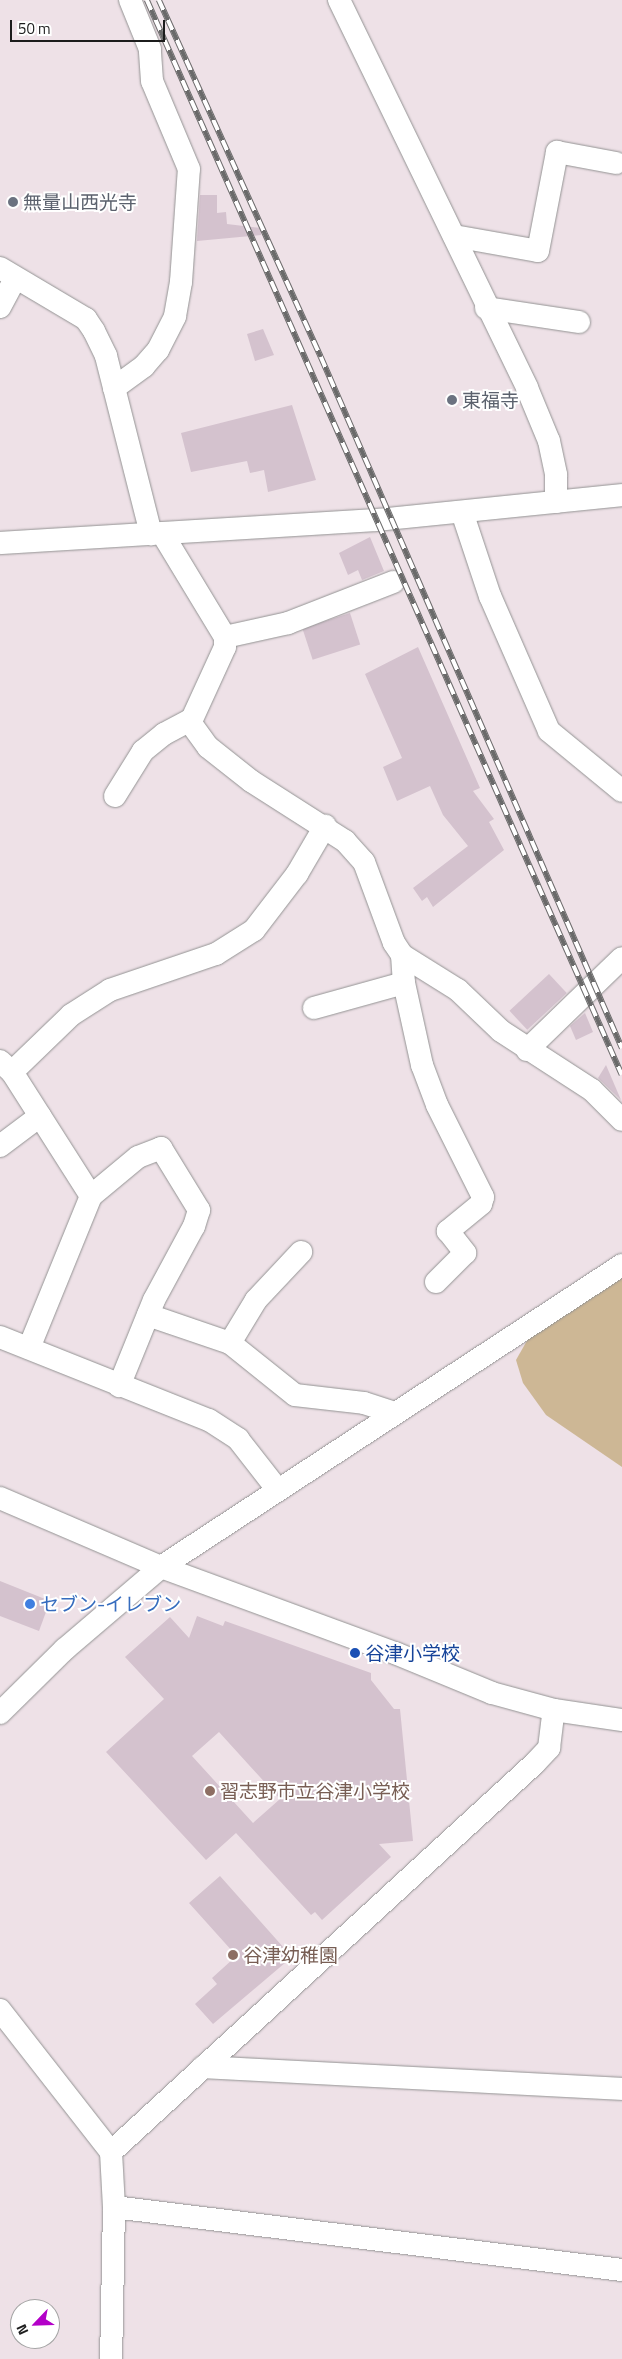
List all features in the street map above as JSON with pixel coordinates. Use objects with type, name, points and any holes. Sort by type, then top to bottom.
[{"type":"street","points":[[339,0],[454,236],[549,441],[556,475],[556,502]]},
{"type":"street","points":[[114,388],[144,366],[158,350],[175,316],[189,169],[152,81],[150,49],[135,2]]},
{"type":"street","points":[[454,236],[538,251],[557,152],[616,163]]},
{"type":"street","points":[[0,307],[8,274],[86,319],[106,356],[157,533],[225,637],[225,647],[192,719],[192,725],[208,747],[251,781],[325,826],[364,862],[394,943],[402,955],[458,990],[526,1050],[592,1090],[622,1120]]},
{"type":"street","points":[[486,308],[579,322]]},
{"type":"street","points":[[0,543],[356,521],[622,495]]},
{"type":"street","points":[[462,512],[490,596],[549,731],[622,791]]},
{"type":"street","points":[[225,637],[288,624],[392,582]]},
{"type":"street","points":[[115,796],[143,751],[164,734],[192,719]]},
{"type":"street","points":[[90,1196],[40,1116],[6,1067],[71,1015],[102,995],[216,954],[254,930],[297,874],[325,826]]},
{"type":"street","points":[[402,955],[404,983],[422,1065],[437,1105],[483,1197],[481,1204],[448,1231],[465,1253],[436,1282]]},
{"type":"street","points":[[526,1050],[622,958]]},
{"type":"street","points":[[314,1008],[404,983]]},
{"type":"street","points":[[0,1146],[40,1116]]},
{"type":"street","points":[[29,1348],[90,1196],[138,1157],[161,1148],[199,1210],[148,1315],[119,1386]]},
{"type":"street","points":[[230,1343],[256,1300],[301,1252]]},
{"type":"street","points":[[0,1713],[94,1623],[161,1567],[622,1264]]},
{"type":"street","points":[[148,1315],[230,1343],[296,1395],[364,1403],[395,1414]]},
{"type":"street","points":[[0,1337],[119,1386],[209,1420],[238,1439],[278,1489]]},
{"type":"street","points":[[0,1498],[161,1567],[395,1653],[492,1693],[554,1710],[622,1720]]},
{"type":"street","points":[[111,2152],[535,1763],[548,1748],[554,1710]]},
{"type":"street","points":[[0,2010],[111,2152],[114,2207],[111,2359]]},
{"type":"street","points":[[203,2067],[622,2089]]},
{"type":"street","points":[[114,2207],[622,2270]]},
{"type":"shaded area","points":[[622,1274],[622,1467],[546,1415],[523,1383],[516,1360],[533,1330]]},
{"type":"building","points":[[200,195],[217,195],[217,213],[226,212],[227,224],[261,228],[261,235],[197,241]]},
{"type":"building","points":[[263,329],[274,355],[255,361],[247,334]]},
{"type":"building","points":[[292,405],[316,480],[268,492],[264,470],[250,473],[247,461],[191,472],[181,433]]},
{"type":"building","points":[[370,537],[384,571],[362,580],[358,570],[348,575],[339,553]]},
{"type":"building","points":[[350,613],[360,644],[313,660],[302,628]]},
{"type":"building","points":[[418,647],[480,788],[473,791],[494,819],[489,822],[504,850],[433,907],[427,897],[422,901],[413,888],[468,846],[443,815],[430,786],[397,801],[383,767],[402,758],[365,674]]},
{"type":"building","points":[[549,974],[567,993],[527,1030],[510,1011]]},
{"type":"building","points":[[585,1013],[593,1032],[576,1040],[570,1026]]},
{"type":"building","points":[[606,1065],[621,1100],[598,1078]]},
{"type":"building","points":[[0,1581],[50,1601],[39,1631],[0,1616]]},
{"type":"building","points":[[197,1616],[223,1626],[225,1621],[371,1673],[371,1680],[394,1709],[400,1709],[413,1841],[379,1844],[391,1857],[322,1920],[315,1912],[311,1915],[236,1833],[206,1860],[106,1752],[164,1699],[125,1657],[170,1617],[189,1638]],"holes":[[[219,1732],[280,1799],[253,1823],[192,1756]]]},
{"type":"building","points":[[220,1876],[292,1957],[213,2024],[195,2004],[217,1984],[212,1978],[233,1959],[230,1955],[233,1952],[189,1903]]},
{"type":"railway","points":[[147,0],[622,1075]]},
{"type":"railway","points":[[159,0],[321,357],[622,1048]]},
{"type":"place","name":"無量山西光寺","points":[[13,202]]},
{"type":"place","name":"東福寺","points":[[452,400]]},
{"type":"place","name":"セブン-イレブン","points":[[30,1604]]},
{"type":"place","name":"谷津小学校","points":[[355,1653]]},
{"type":"place","name":"習志野市立谷津小学校","points":[[210,1791]]},
{"type":"place","name":"谷津幼稚園","points":[[233,1955]]}]
